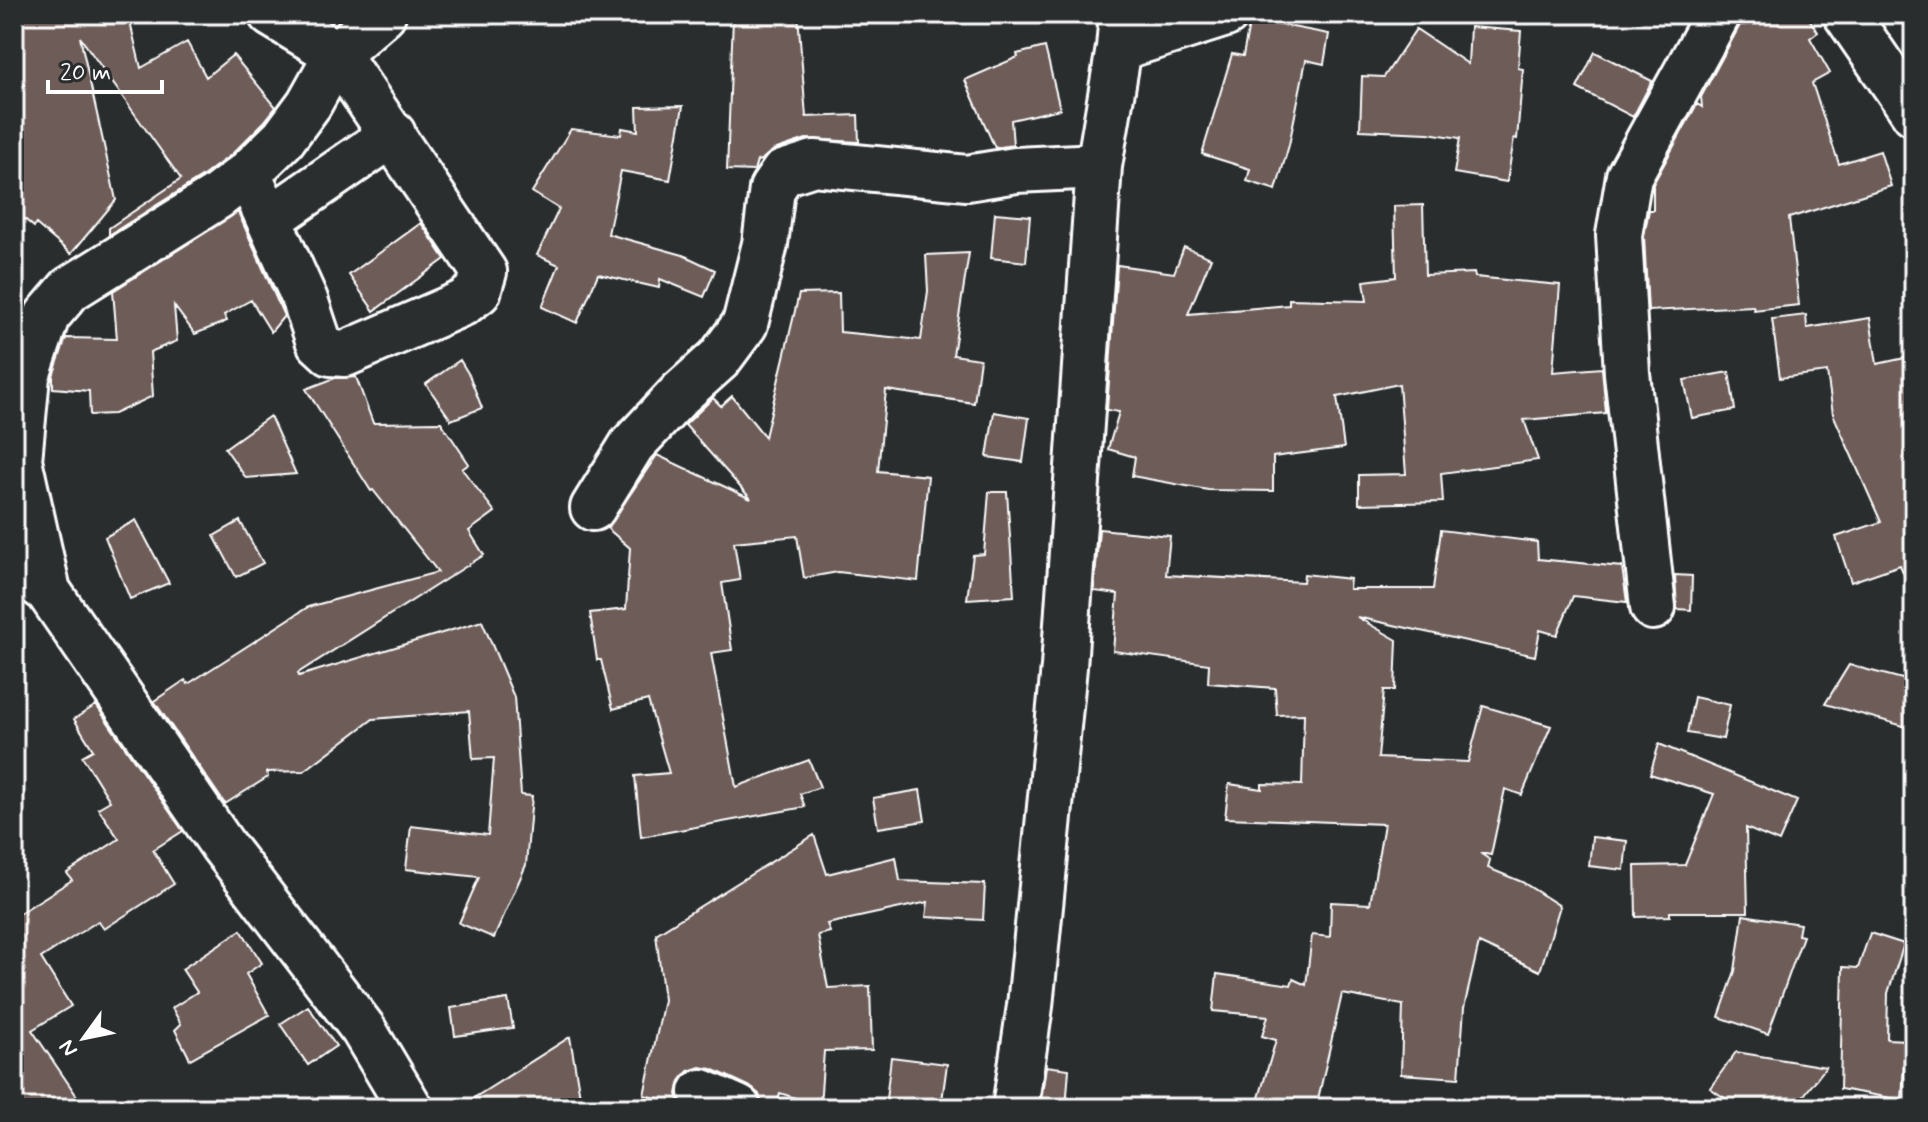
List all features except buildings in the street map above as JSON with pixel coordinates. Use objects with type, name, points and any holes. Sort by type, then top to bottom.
[{"type":"street","points":[[248,173],[305,300],[319,342],[331,353],[345,354],[463,303],[478,292],[484,272],[337,54],[271,14]]},
{"type":"street","points":[[383,14],[337,54],[309,104],[283,139],[248,173],[217,197],[70,289],[47,316],[27,376],[19,460],[31,579],[223,846],[363,1029],[410,1108]]},
{"type":"street","points":[[1015,1108],[1030,1006],[1064,667],[1099,166],[1120,31],[1226,14]]},
{"type":"street","points":[[1653,607],[1627,373],[1619,235],[1629,176],[1718,14]]},
{"type":"street","points":[[1846,14],[1914,113]]},
{"type":"street","points":[[270,219],[393,134]]},
{"type":"street","points":[[593,508],[632,445],[681,393],[719,359],[745,324],[765,244],[772,189],[783,173],[814,163],[967,178],[1016,170],[1099,166]]}]
